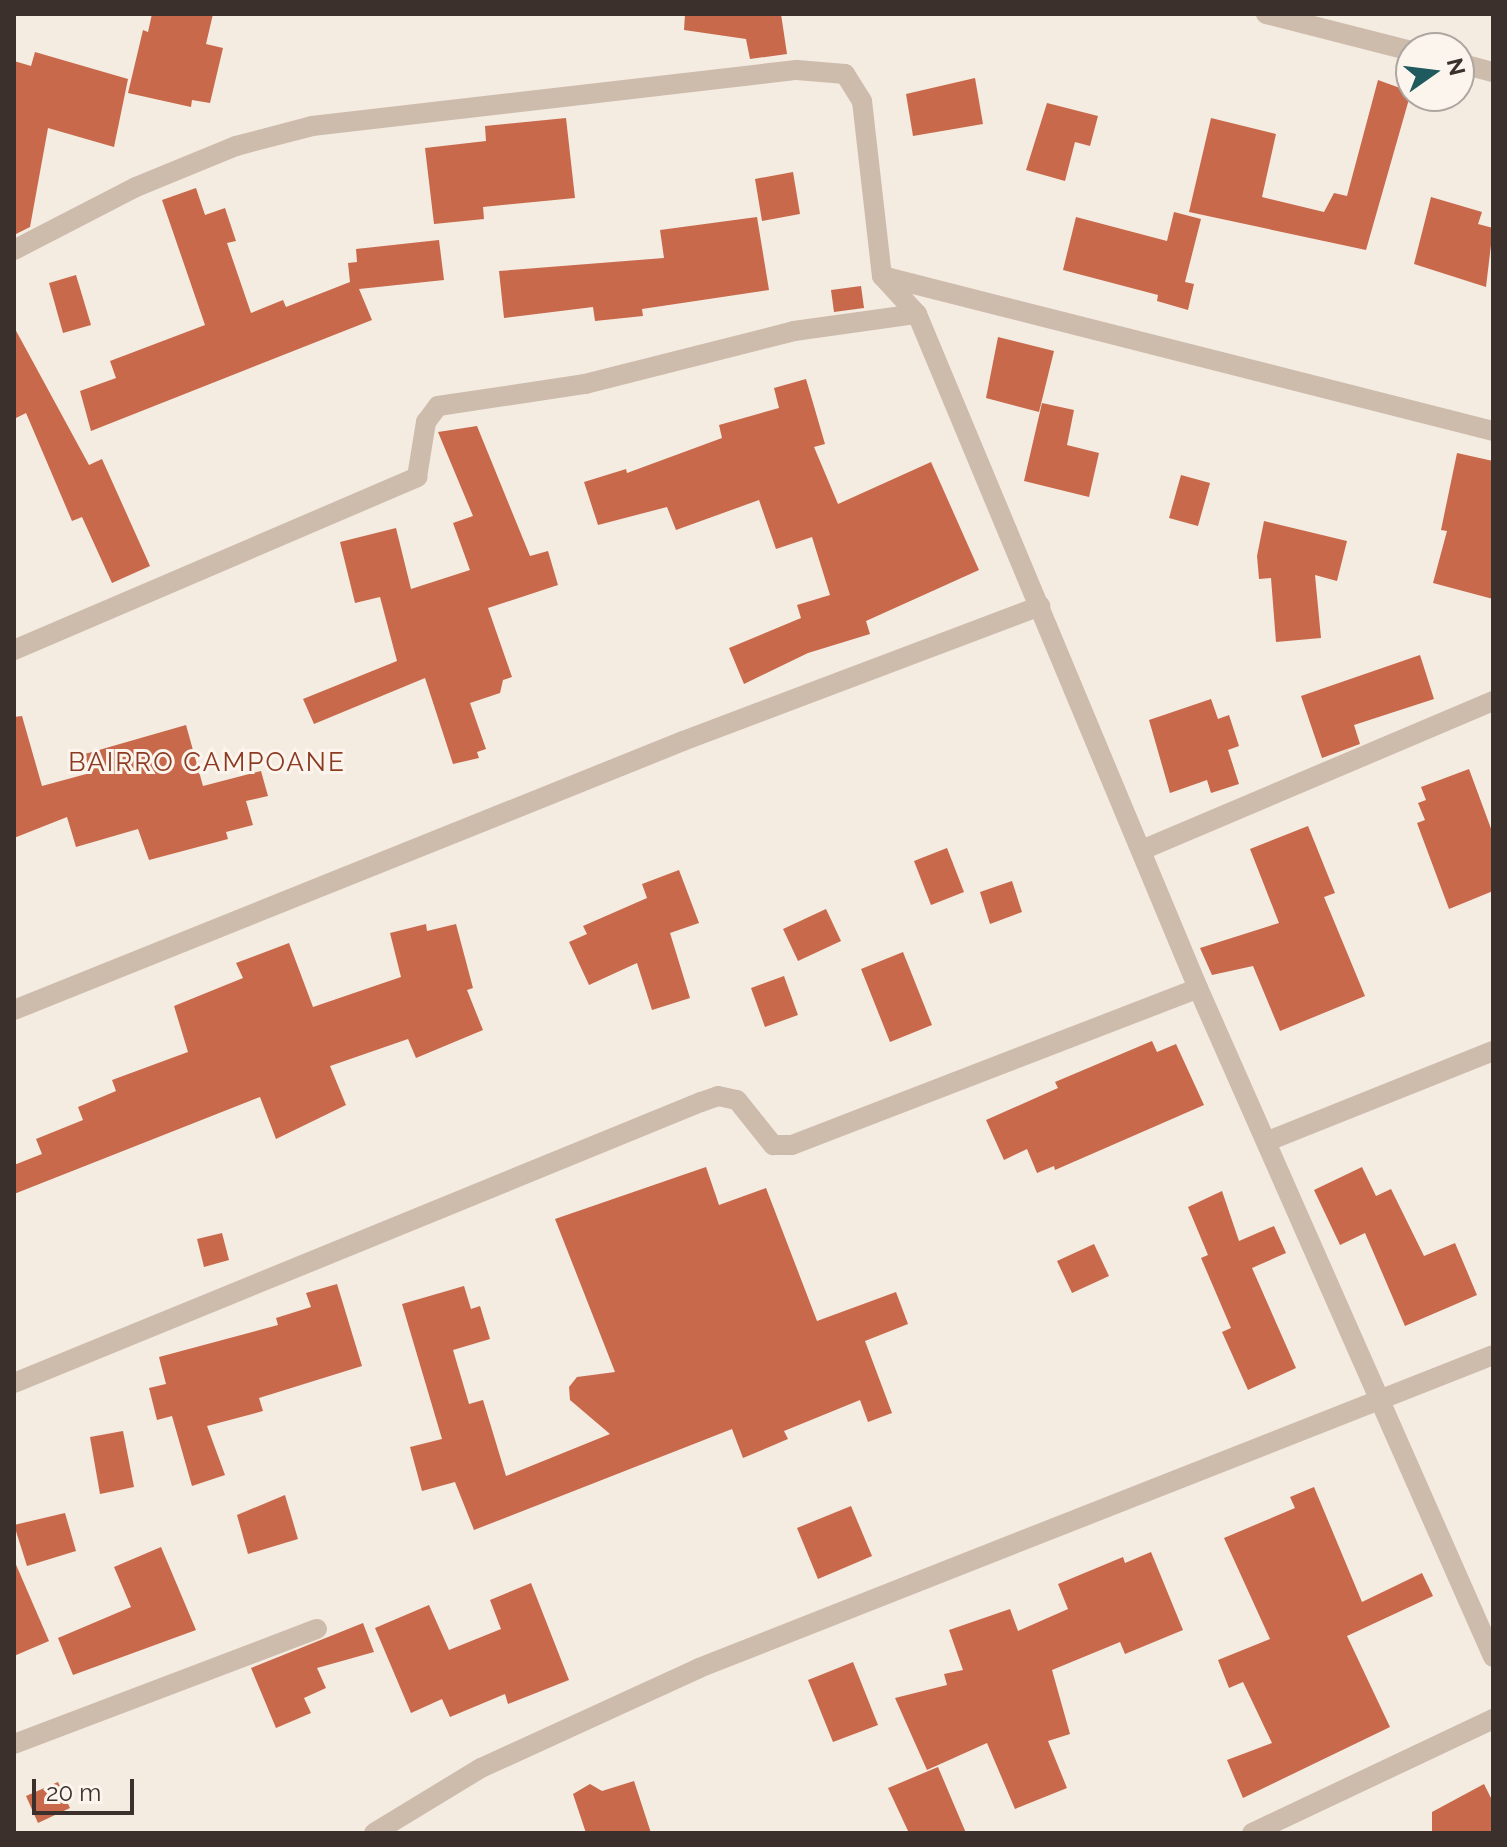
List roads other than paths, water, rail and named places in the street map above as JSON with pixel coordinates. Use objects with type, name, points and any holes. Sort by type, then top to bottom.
[{"type":"street","points":[[1266,14],[1395,47]]},
{"type":"street","points":[[14,250],[136,187],[236,146],[312,126],[824,69],[845,74],[862,101],[882,276],[917,314],[1198,988],[1493,1657]]},
{"type":"street","points":[[882,276],[1493,431]]},
{"type":"street","points":[[14,650],[417,477],[426,422],[438,406],[585,384],[794,331],[917,314]]},
{"type":"street","points":[[14,1010],[683,741],[1040,606]]},
{"type":"street","points":[[1142,850],[1493,701]]},
{"type":"street","points":[[14,1383],[718,1096],[737,1100],[773,1145],[792,1145],[1198,988]]},
{"type":"street","points":[[1268,1141],[1493,1051]]},
{"type":"street","points":[[374,1833],[481,1768],[699,1668],[1016,1540],[1383,1402],[1493,1355]]},
{"type":"street","points":[[14,1744],[317,1629]]},
{"type":"street","points":[[1252,1833],[1493,1719]]},
{"type":"district","name":"BAIRRO CAMPOANE","points":[[207,763]]}]
